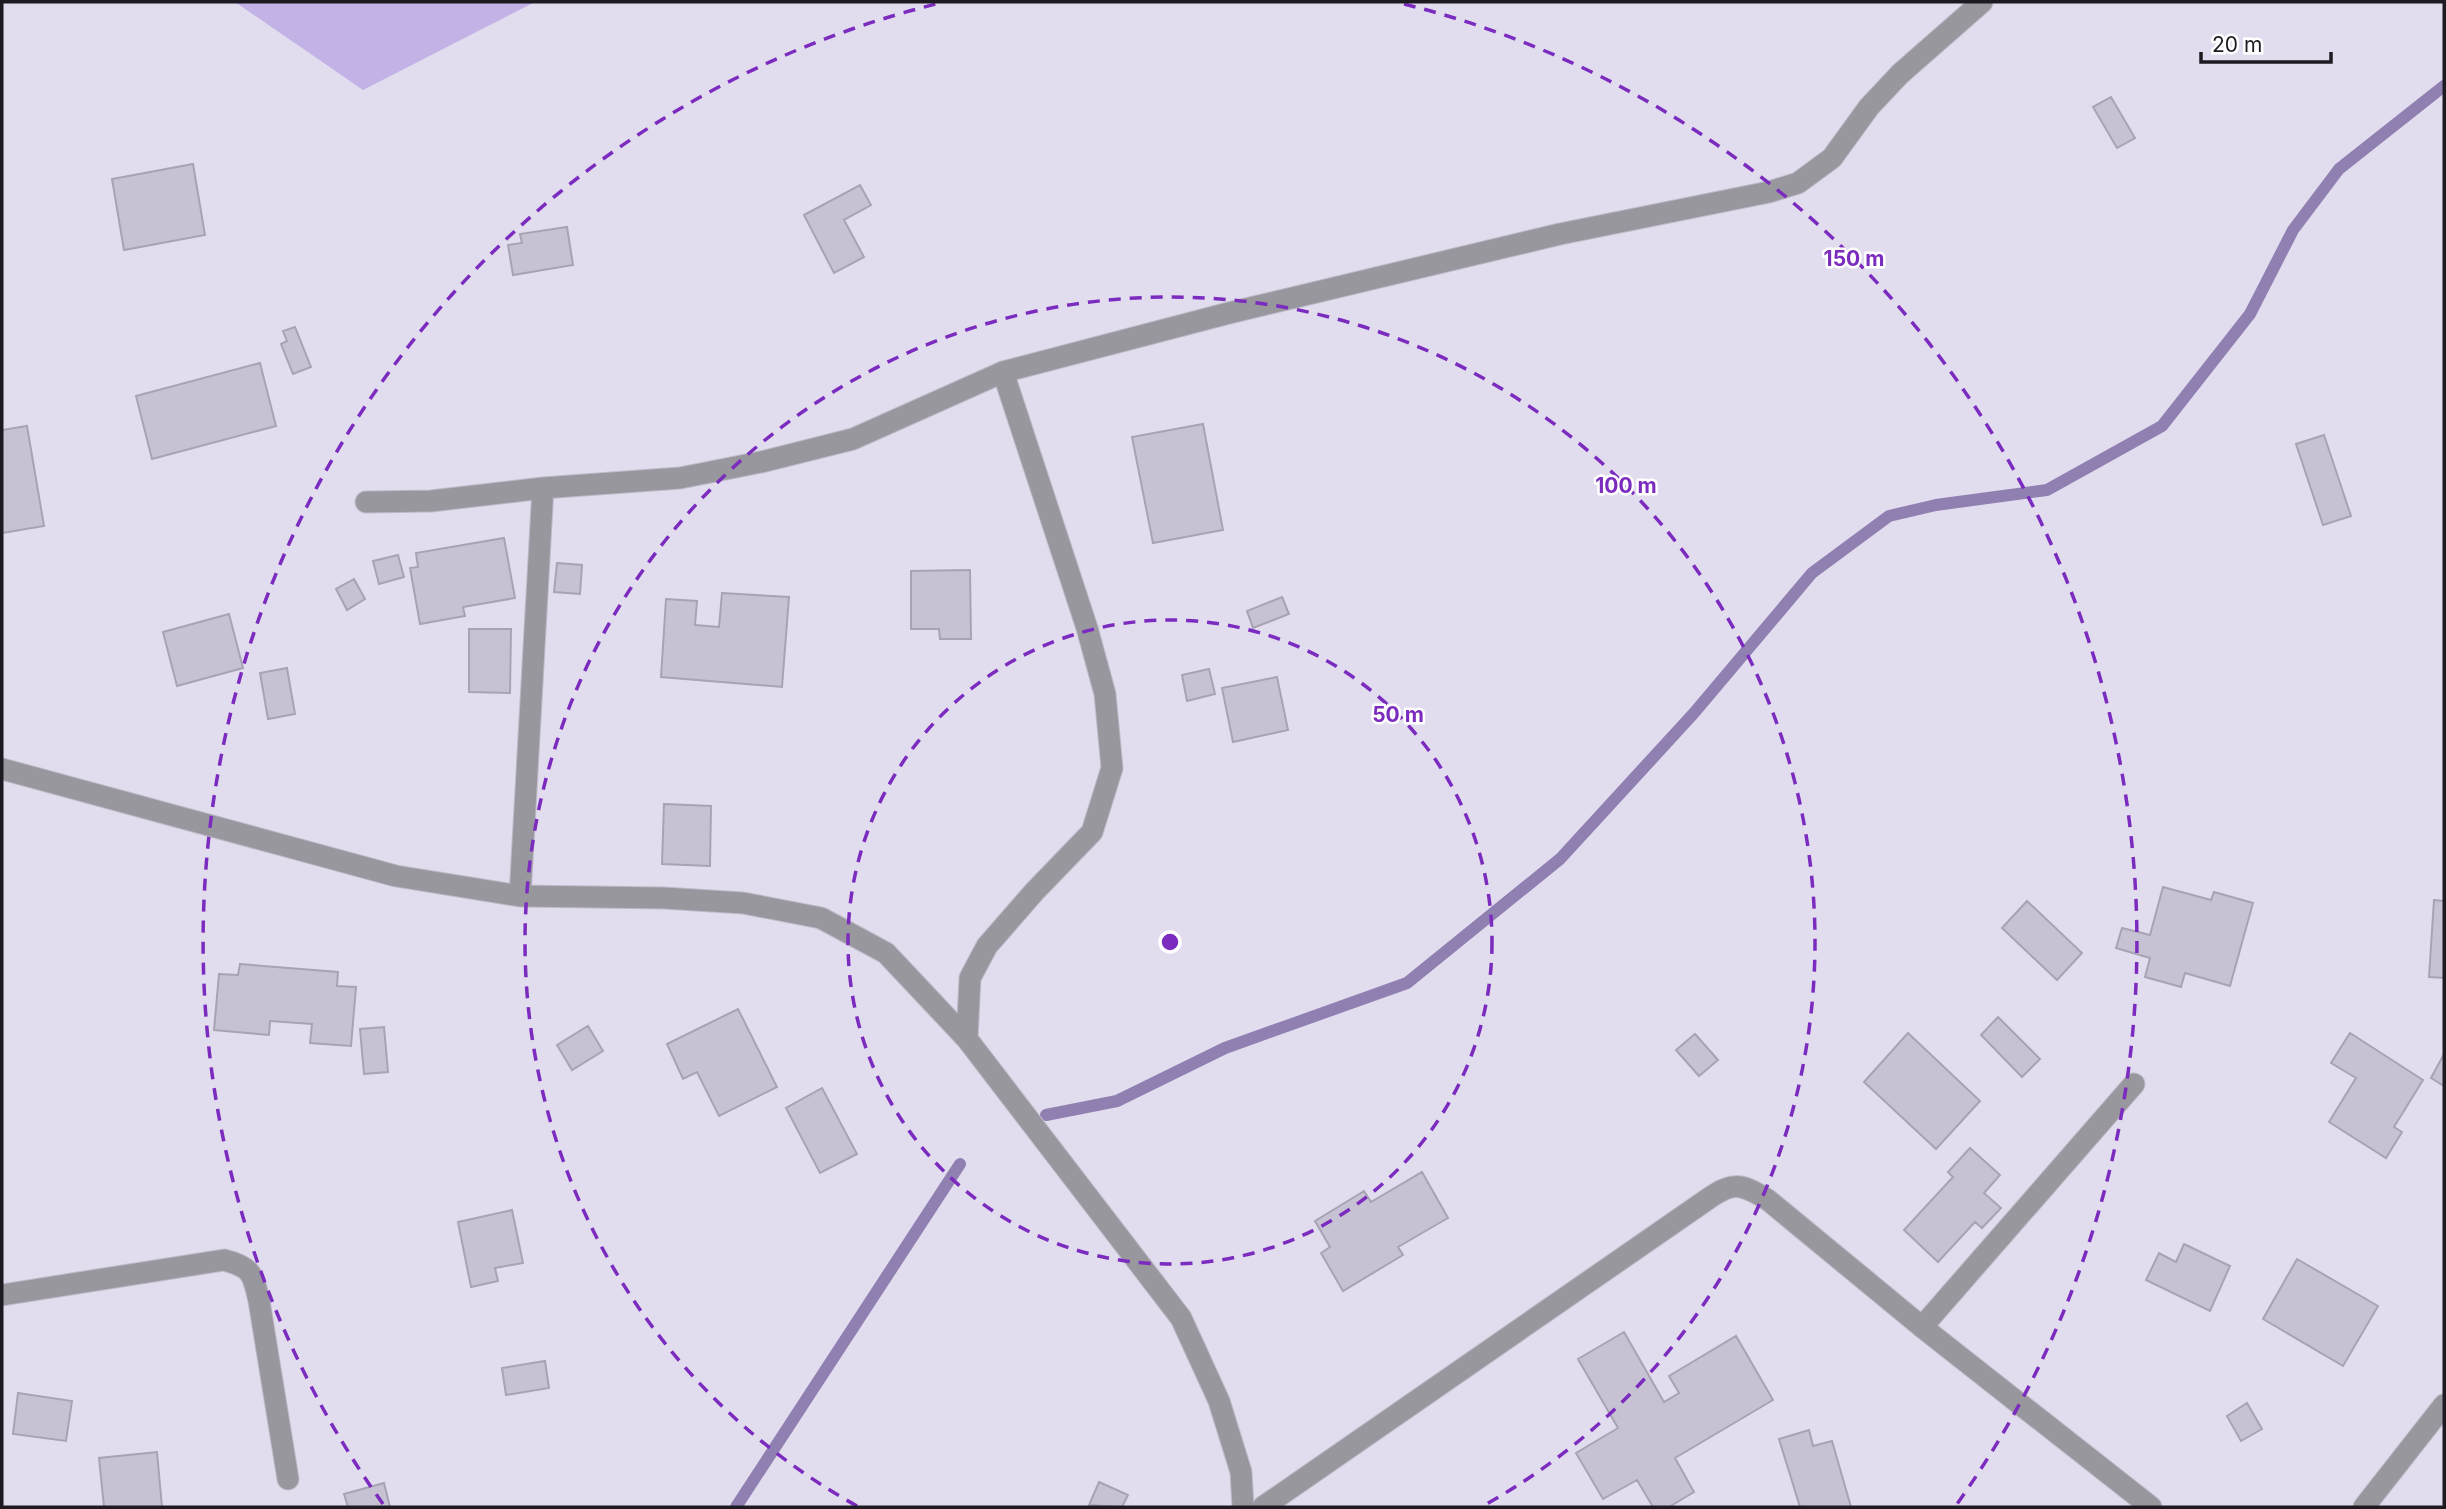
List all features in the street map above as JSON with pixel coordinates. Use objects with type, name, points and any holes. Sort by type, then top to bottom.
[{"type":"street","points":[[366,502],[431,501],[543,488],[680,478],[761,462],[853,439],[1003,372],[1229,313],[1547,237],[1769,192],[1798,183],[1832,158],[1869,107],[1900,74],[1982,2]]},
{"type":"street","points":[[967,1039],[970,978],[987,946],[1034,892],[1093,832],[1112,768],[1105,694],[1091,641],[1003,372]]},
{"type":"street","points":[[520,896],[543,488]]},
{"type":"street","points":[[2,769],[396,876],[520,896],[743,903],[821,918],[886,953],[967,1039],[1181,1318],[1219,1401],[1241,1472],[1242,1507]]},
{"type":"street","points":[[1922,1327],[2134,1084]]},
{"type":"street","points":[[1263,1507],[1725,1188],[1741,1186],[1768,1200],[1922,1327],[2151,1507]]},
{"type":"street","points":[[2,1295],[224,1260],[242,1264],[253,1276],[259,1301],[288,1479]]},
{"type":"street","points":[[2364,1507],[2444,1405]]},
{"type":"shaded area","points":[[235,2],[535,2],[363,90]]},
{"type":"building","points":[[2111,97],[2135,138],[2117,148],[2093,107]]},
{"type":"building","points":[[193,164],[205,235],[124,250],[112,179]]},
{"type":"building","points":[[860,185],[871,205],[844,220],[864,257],[834,273],[804,215]]},
{"type":"building","points":[[567,227],[573,265],[513,275],[508,245],[522,243],[520,234]]},
{"type":"building","points":[[295,327],[311,367],[293,374],[281,344],[287,341],[283,331]]},
{"type":"building","points":[[260,363],[276,426],[152,459],[136,396]]},
{"type":"building","points":[[1203,424],[1223,530],[1153,543],[1132,437]]},
{"type":"building","points":[[27,426],[44,526],[2,533],[2,430]]},
{"type":"building","points":[[2324,435],[2351,516],[2323,525],[2296,444]]},
{"type":"building","points":[[504,538],[515,598],[463,607],[465,616],[420,624],[410,568],[418,567],[416,553]]},
{"type":"building","points":[[398,555],[404,577],[379,584],[373,561]]},
{"type":"building","points":[[557,563],[582,565],[580,594],[554,592]]},
{"type":"building","points":[[970,570],[971,639],[940,639],[939,629],[911,629],[911,571]]},
{"type":"building","points":[[354,579],[365,599],[347,610],[336,589]]},
{"type":"building","points":[[722,593],[789,597],[782,687],[661,677],[666,599],[697,601],[695,625],[719,627]]},
{"type":"building","points":[[1282,597],[1289,614],[1253,628],[1247,611]]},
{"type":"building","points":[[229,614],[243,668],[177,686],[163,632]]},
{"type":"building","points":[[469,629],[511,629],[510,693],[469,692]]},
{"type":"building","points":[[287,668],[295,714],[268,719],[260,673]]},
{"type":"building","points":[[1209,669],[1215,694],[1187,701],[1182,675]]},
{"type":"building","points":[[1277,677],[1288,730],[1233,742],[1222,688]]},
{"type":"building","points":[[664,804],[711,806],[710,866],[662,864]]},
{"type":"building","points":[[2163,887],[2211,900],[2214,892],[2253,903],[2230,986],[2185,973],[2181,987],[2145,977],[2150,958],[2116,948],[2122,928],[2150,935]]},
{"type":"building","points":[[2434,900],[2444,901],[2444,978],[2429,977]]},
{"type":"building","points":[[2027,901],[2082,953],[2057,980],[2002,928]]},
{"type":"building","points":[[240,964],[338,972],[337,986],[356,987],[351,1046],[310,1043],[312,1024],[270,1021],[269,1035],[214,1030],[219,974],[238,975]]},
{"type":"building","points":[[738,1009],[777,1087],[719,1116],[697,1072],[683,1079],[667,1044]]},
{"type":"building","points":[[1998,1017],[2040,1059],[2022,1077],[1981,1035]]},
{"type":"building","points":[[588,1026],[603,1051],[572,1070],[557,1045]]},
{"type":"building","points":[[384,1027],[388,1072],[364,1074],[360,1029]]},
{"type":"building","points":[[1908,1033],[1980,1101],[1936,1149],[1864,1082]]},
{"type":"building","points":[[2350,1033],[2423,1080],[2394,1127],[2402,1132],[2386,1158],[2329,1122],[2356,1078],[2331,1063]]},
{"type":"building","points":[[1695,1034],[1718,1060],[1699,1076],[1676,1050]]},
{"type":"building","points":[[2444,1054],[2444,1086],[2431,1078]]},
{"type":"building","points":[[822,1088],[857,1154],[820,1173],[786,1108]]},
{"type":"building","points":[[1970,1148],[2000,1175],[1984,1193],[2001,1208],[1982,1228],[1975,1222],[1938,1262],[1904,1230],[1953,1177],[1948,1172]]},
{"type":"building","points":[[1422,1172],[1448,1218],[1398,1247],[1403,1255],[1343,1291],[1321,1253],[1330,1247],[1315,1221],[1364,1191],[1371,1202]]},
{"type":"building","points":[[512,1210],[523,1263],[495,1268],[498,1281],[471,1287],[458,1222]]},
{"type":"building","points":[[2184,1244],[2230,1266],[2210,1311],[2146,1280],[2159,1253],[2176,1262]]},
{"type":"building","points":[[2297,1259],[2378,1306],[2343,1366],[2263,1319]]},
{"type":"building","points":[[1624,1332],[1664,1402],[1679,1393],[1669,1376],[1736,1336],[1773,1400],[1675,1458],[1694,1492],[1669,1507],[1653,1507],[1637,1480],[1603,1499],[1576,1453],[1618,1428],[1578,1359]]},
{"type":"building","points":[[545,1361],[549,1388],[506,1395],[502,1368]]},
{"type":"building","points":[[18,1393],[72,1401],[66,1441],[13,1434]]},
{"type":"building","points":[[2247,1403],[2262,1429],[2241,1441],[2227,1416]]},
{"type":"building","points":[[1809,1430],[1813,1446],[1832,1441],[1851,1507],[1800,1507],[1779,1439]]},
{"type":"building","points":[[157,1452],[162,1507],[104,1507],[99,1458]]},
{"type":"building","points":[[1099,1482],[1128,1495],[1122,1507],[1089,1505]]},
{"type":"building","points":[[384,1483],[390,1507],[348,1507],[344,1494]]},
{"type":"waterway","points":[[1046,1115],[1117,1101],[1225,1048],[1407,983],[1560,859],[1694,713],[1812,573],[1889,516],[1936,505],[2047,490],[2162,426],[2250,314],[2293,230],[2339,169],[2444,86]]},
{"type":"waterway","points":[[736,1507],[960,1164]]}]
